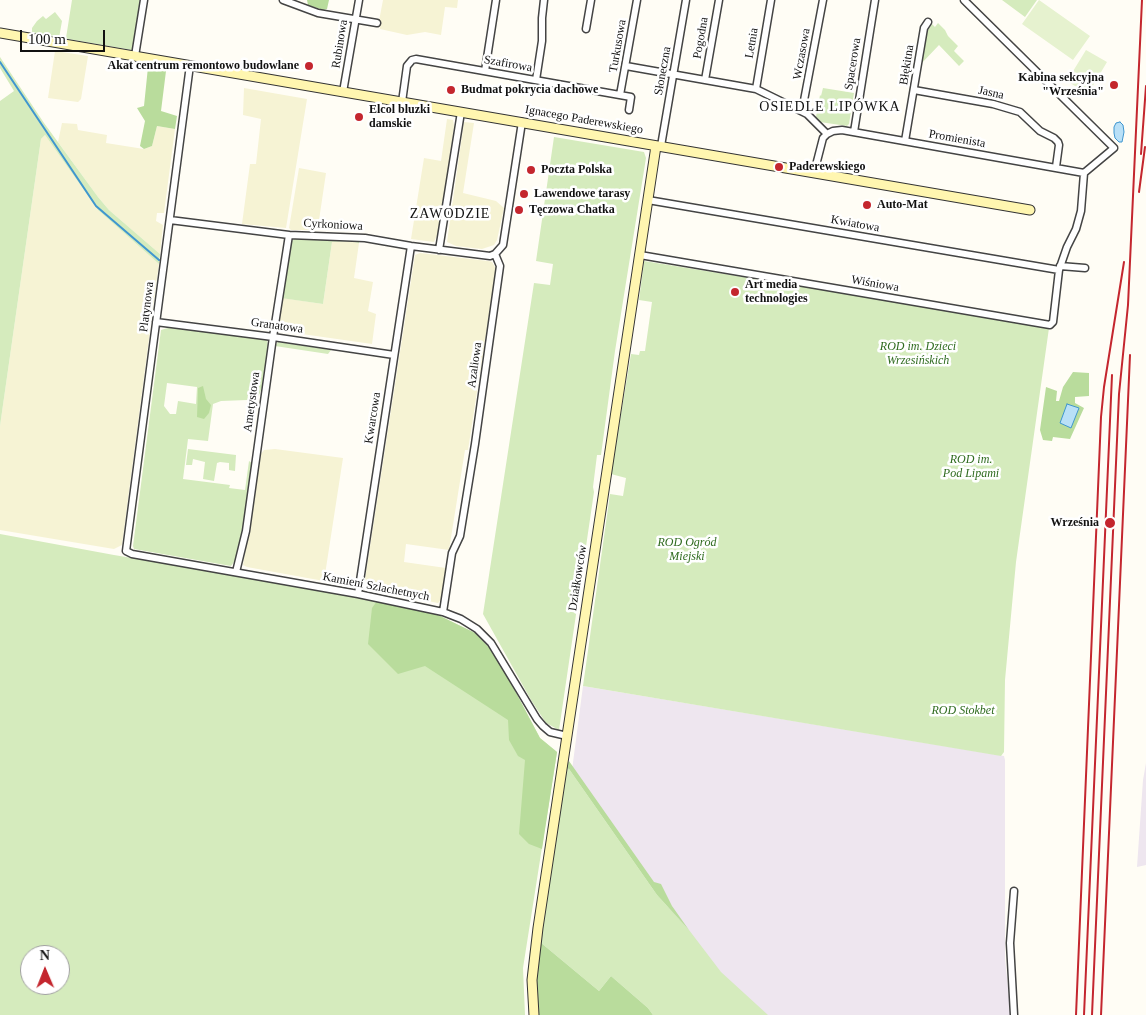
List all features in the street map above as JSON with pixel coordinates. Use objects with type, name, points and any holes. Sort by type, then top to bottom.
[{"type":"street","points":[[135,56],[144,0]]},
{"type":"street","points":[[283,0],[318,13],[376,23]]},
{"type":"street","name":"Rubinowa","points":[[343,92],[359,0]]},
{"type":"street","points":[[485,71],[496,0]]},
{"type":"street","points":[[536,80],[542,41],[544,0]]},
{"type":"street","points":[[586,29],[591,0]]},
{"type":"street","name":"Turkusowa","points":[[620,95],[637,0]]},
{"type":"street","name":"Słoneczna","points":[[659,146],[674,74],[686,0]]},
{"type":"street","name":"Pogodna","points":[[705,80],[719,0]]},
{"type":"street","name":"Letnia","points":[[756,89],[771,0]]},
{"type":"street","name":"Wczasowa","points":[[802,111],[823,0]]},
{"type":"street","name":"Spacerowa","points":[[854,132],[876,0]]},
{"type":"street","points":[[964,0],[1114,148],[1084,173],[1081,211],[1076,229],[1066,247],[1059,268]]},
{"type":"street","name":"Błękitna","points":[[906,141],[924,28],[928,22]]},
{"type":"street","name":"Ignacego Paderewskiego","points":[[0,33],[1030,210]]},
{"type":"street","name":"Szafirowa","points":[[402,102],[407,66],[412,60],[620,95]]},
{"type":"street","name":"Platynowa","points":[[126,551],[190,65]]},
{"type":"street","points":[[626,66],[756,89],[802,111],[827,134],[820,145],[814,173]]},
{"type":"street","name":"Jasna","points":[[914,90],[993,104],[1020,112],[1040,131],[1058,142],[1056,167]]},
{"type":"street","points":[[620,95],[631,97],[629,110]]},
{"type":"street","points":[[439,250],[461,112]]},
{"type":"street","points":[[495,254],[503,245],[522,122]]},
{"type":"street","name":"Promienista","points":[[827,134],[842,130],[1084,173]]},
{"type":"street","name":"Działkowców","points":[[534,1015],[532,994],[533,970],[648,200],[659,146]]},
{"type":"street","name":"Kwiatowa","points":[[648,200],[1059,268],[1085,268]]},
{"type":"street","name":"Cyrkoniowa","points":[[170,220],[289,235],[365,238],[485,256],[495,254]]},
{"type":"street","name":"Ametystowa","points":[[236,572],[246,532],[272,337],[289,235]]},
{"type":"street","name":"Kwarcowa","points":[[358,594],[411,246]]},
{"type":"street","name":"Azaliowa","points":[[443,612],[452,553],[460,536],[475,444],[500,266],[495,254]]},
{"type":"street","name":"Wiśniowa","points":[[640,255],[1050,325],[1053,322],[1059,268]]},
{"type":"street","name":"Granatowa","points":[[156,322],[394,355]]},
{"type":"street","name":"Kamieni Szlachetnych","points":[[126,551],[132,554],[358,594],[443,612],[461,619],[477,629],[491,642],[537,720],[550,732],[567,736]]},
{"type":"street","points":[[1014,891],[1010,943],[1014,1015]]},
{"type":"shaded area","points":[[383,0],[458,0],[457,8],[445,7],[441,35],[425,32],[407,35],[380,29],[379,21]]},
{"type":"shaded area","points":[[55,51],[88,56],[81,99],[78,102],[48,98]]},
{"type":"shaded area","points":[[244,88],[307,99],[286,228],[242,224],[250,164],[256,164],[261,119],[243,115]]},
{"type":"shaded area","points":[[447,119],[453,120],[454,126],[439,231],[434,242],[411,239],[424,158],[441,161]]},
{"type":"shaded area","points":[[464,122],[474,123],[463,193],[496,201],[504,208],[497,240],[494,245],[482,249],[456,246],[447,242]]},
{"type":"shaded area","points":[[62,123],[77,124],[78,130],[107,135],[106,143],[144,149],[152,146],[157,126],[175,129],[164,213],[157,213],[156,221],[163,225],[160,254],[109,210],[98,197],[58,142]]},
{"type":"shaded area","points":[[45,135],[98,210],[159,264],[152,313],[144,317],[143,325],[148,327],[150,331],[122,545],[114,549],[0,530],[0,426],[41,139]]},
{"type":"shaded area","points":[[299,168],[326,173],[318,227],[314,230],[291,230],[289,228]]},
{"type":"shaded area","points":[[349,241],[359,243],[354,278],[373,282],[368,311],[376,314],[372,344],[281,331],[277,327],[283,298],[323,304],[332,242]]},
{"type":"shaded area","points":[[420,253],[488,261],[492,262],[496,269],[468,450],[465,450],[449,550],[406,544],[404,562],[446,568],[442,599],[438,603],[372,590],[367,586],[365,579],[415,255]]},
{"type":"shaded area","points":[[275,449],[343,458],[324,581],[243,565],[260,455],[264,450]]},
{"type":"shaded area","points":[[583,686],[1004,756],[1005,959],[1011,1015],[760,1015],[722,984],[572,770]]},
{"type":"shaded area","points":[[1146,763],[1146,865],[1137,867],[1143,780]]},
{"type":"green space","points":[[72,0],[140,0],[132,50],[66,38]]},
{"type":"green space","points":[[307,0],[329,0],[327,9],[323,10],[308,5]]},
{"type":"green space","points":[[1002,0],[1037,0],[1025,17]]},
{"type":"green space","points":[[1039,0],[1090,36],[1073,60],[1022,24]]},
{"type":"green space","points":[[55,12],[62,21],[59,38],[32,33],[32,28],[37,21],[43,16],[46,19]]},
{"type":"green space","points":[[938,23],[958,46],[954,51],[964,61],[959,66],[939,45],[921,64],[926,33],[932,24],[935,27]]},
{"type":"green space","points":[[1086,50],[1107,62],[1088,94],[1067,81]]},
{"type":"green space","points":[[0,57],[44,123],[98,197],[109,210],[160,254],[159,264],[98,210],[45,135],[41,139],[0,426],[0,101],[14,91],[0,68]]},
{"type":"green space","points":[[148,67],[166,71],[161,111],[177,116],[175,129],[157,126],[152,146],[144,149],[140,146],[145,121],[137,108],[144,106]]},
{"type":"green space","points":[[823,88],[854,93],[849,124],[847,126],[820,122],[816,117]]},
{"type":"green space","points":[[554,137],[644,152],[646,158],[615,351],[601,455],[597,455],[594,492],[559,730],[546,723],[483,614],[534,283],[550,285],[553,264],[536,261]]},
{"type":"green space","points":[[295,238],[359,240],[359,243],[349,241],[332,242],[323,304],[281,298],[290,243]]},
{"type":"green space","points":[[644,261],[1049,328],[1016,562],[1005,680],[1004,752],[1001,756],[583,686],[610,494],[623,496],[626,478],[611,474],[631,354],[639,355],[640,351],[645,351],[652,302],[639,300]]},
{"type":"green space","points":[[171,327],[264,338],[267,340],[263,385],[259,395],[247,400],[221,401],[213,404],[208,441],[188,439],[183,479],[230,485],[229,488],[245,490],[249,461],[252,463],[245,530],[237,562],[234,562],[231,566],[134,549],[133,546],[161,330]],"holes":[[[167,383],[197,387],[196,404],[178,401],[176,414],[170,414],[164,406]]]},
{"type":"green space","points":[[278,342],[331,350],[328,354],[275,346]]},
{"type":"green space","points":[[1073,372],[1089,373],[1089,396],[1075,397],[1075,403],[1084,408],[1070,439],[1053,437],[1052,441],[1043,440],[1040,430],[1046,387],[1057,391],[1056,401],[1059,401],[1063,387]]},
{"type":"green space","points":[[203,386],[206,399],[211,405],[209,413],[204,419],[197,417],[198,388]]},
{"type":"green space","points":[[188,449],[236,455],[235,471],[229,470],[229,463],[220,462],[217,463],[214,481],[203,479],[205,462],[193,459],[192,465],[186,465]]},
{"type":"green space","points":[[0,534],[341,593],[438,615],[475,633],[496,655],[540,738],[557,752],[523,968],[525,1015],[0,1015]]},
{"type":"green space","points":[[377,601],[438,615],[475,633],[496,655],[540,738],[557,752],[542,849],[529,844],[519,834],[525,760],[518,756],[509,740],[508,720],[425,666],[398,674],[368,644],[372,608]]},
{"type":"green space","points":[[569,761],[654,882],[661,884],[672,906],[689,930],[657,895],[569,769],[566,768]]},
{"type":"green space","points":[[566,768],[569,769],[657,895],[689,930],[721,972],[768,1015],[653,1015],[648,1008],[611,976],[599,991],[540,942]]},
{"type":"green space","points":[[540,942],[599,991],[611,976],[648,1008],[653,1015],[539,1015],[536,990]]},
{"type":"water","points":[[1120,122],[1123,125],[1124,132],[1122,142],[1115,138],[1114,133],[1116,123]]},
{"type":"water","points":[[1067,404],[1079,408],[1071,428],[1060,423]]},
{"type":"waterway","points":[[0,62],[96,206],[159,260]]},
{"type":"railway","points":[[1092,1015],[1119,394],[1128,305],[1142,0]]},
{"type":"railway","points":[[1141,154],[1146,86]]},
{"type":"railway","points":[[1139,192],[1145,147]]},
{"type":"railway","points":[[1076,1015],[1101,417],[1124,262]]},
{"type":"railway","points":[[1101,1015],[1130,355]]},
{"type":"railway","points":[[1084,1015],[1112,375]]},
{"type":"place","name":"Akat centrum remontowo budowlane","points":[[309,66]]},
{"type":"place","name":"Kabina sekcyjna \"Września\"","points":[[1114,85]]},
{"type":"place","name":"Budmat pokrycia dachowe","points":[[451,90]]},
{"type":"place","name":"Elcol bluzki damskie","points":[[359,117]]},
{"type":"place","name":"Paderewskiego","points":[[779,167]]},
{"type":"place","name":"Poczta Polska","points":[[531,170]]},
{"type":"place","name":"Lawendowe tarasy","points":[[524,194]]},
{"type":"place","name":"Auto-Mat","points":[[867,205]]},
{"type":"place","name":"Tęczowa Chatka","points":[[519,210]]},
{"type":"place","name":"Art media technologies","points":[[735,292]]},
{"type":"place","name":"Września","points":[[1110,523]]},
{"type":"district","name":"OSIEDLE LIPÓWKA","points":[[830,107]]},
{"type":"district","name":"ZAWODZIE","points":[[450,214]]},
{"type":"park label","name":"ROD im. Dzieci Wrzesińskich","points":[[918,354]]},
{"type":"park label","name":"ROD im. Pod Lipami","points":[[971,467]]},
{"type":"park label","name":"ROD Ogród Miejski","points":[[687,550]]},
{"type":"park label","name":"ROD Stokbet","points":[[963,711]]}]
